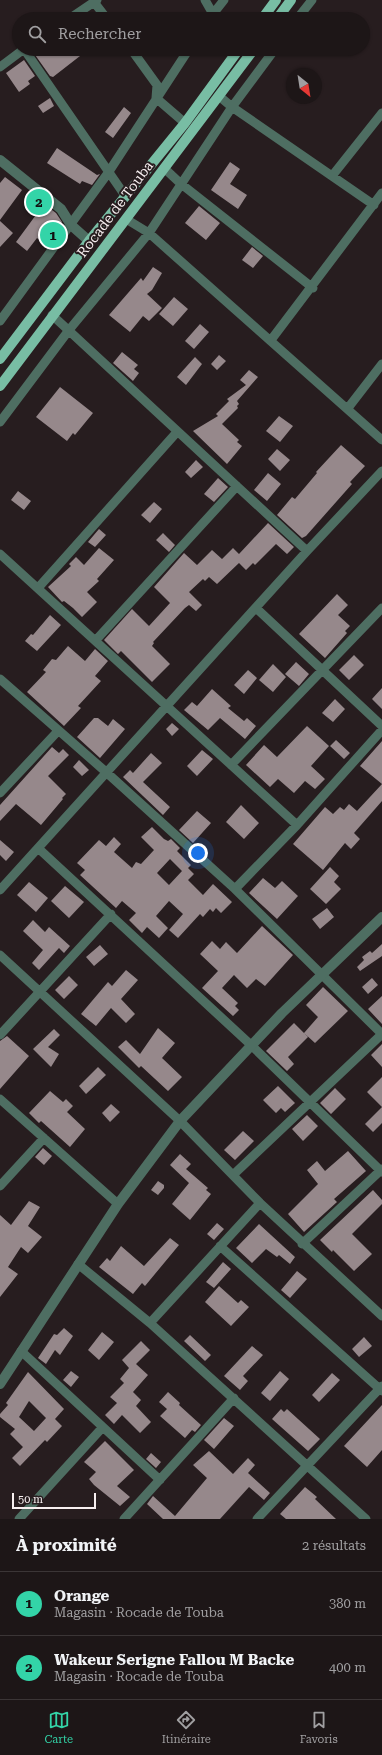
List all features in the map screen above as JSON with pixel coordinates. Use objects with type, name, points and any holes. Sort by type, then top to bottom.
[{"type":"main road","points":[[267,12],[276,0]]},
{"type":"main road","points":[[282,12],[291,0]]},
{"type":"main road","name":"Rocade de Touba","points":[[0,359],[89,241],[185,123],[234,56]]},
{"type":"main road","name":"Rocade de Touba","points":[[0,386],[52,315],[249,56]]},
{"type":"street","points":[[205,0],[210,12]]},
{"type":"street","points":[[214,12],[224,0]]},
{"type":"street","points":[[303,12],[312,0]]},
{"type":"street","points":[[80,12],[96,1],[103,12]]},
{"type":"street","points":[[0,67],[15,56]]},
{"type":"street","points":[[29,56],[126,197]]},
{"type":"street","points":[[136,56],[157,85],[156,98]]},
{"type":"street","points":[[0,321],[108,173],[184,56]]},
{"type":"street","points":[[0,422],[69,330],[149,233],[180,183],[232,106],[270,56]]},
{"type":"street","points":[[219,96],[374,205]]},
{"type":"street","points":[[156,98],[185,123]]},
{"type":"street","points":[[332,176],[382,113]]},
{"type":"street","points":[[0,161],[61,209],[71,225],[89,241]]},
{"type":"street","points":[[164,168],[180,183],[312,288]]},
{"type":"street","points":[[272,340],[382,193]]},
{"type":"street","points":[[126,219],[149,233],[272,340],[382,440]]},
{"type":"street","points":[[52,315],[177,432],[307,550]]},
{"type":"street","points":[[348,408],[382,364]]},
{"type":"street","points":[[38,588],[177,432]]},
{"type":"street","points":[[0,890],[106,772],[167,707],[307,550],[382,471]]},
{"type":"street","points":[[96,640],[237,486]]},
{"type":"street","points":[[0,554],[297,825]]},
{"type":"street","points":[[256,608],[382,726]]},
{"type":"street","points":[[232,765],[382,608]]},
{"type":"street","points":[[0,679],[106,772],[235,889],[323,974],[382,1034],[233,1175]]},
{"type":"street","points":[[235,889],[297,825],[382,730]]},
{"type":"street","points":[[0,793],[58,731]]},
{"type":"street","points":[[38,848],[251,1045],[381,1171],[302,1244]]},
{"type":"street","points":[[0,1035],[111,914]]},
{"type":"street","points":[[0,1384],[118,1204],[180,1121],[251,1045],[382,918]]},
{"type":"street","points":[[0,954],[180,1121],[302,1244],[382,1316]]},
{"type":"street","points":[[0,1099],[118,1204]]},
{"type":"street","points":[[0,1186],[44,1138]]},
{"type":"street","points":[[150,1323],[260,1203]]},
{"type":"street","points":[[220,1246],[381,1389],[257,1519]]},
{"type":"street","points":[[78,1264],[150,1323],[366,1519]]},
{"type":"street","points":[[21,1351],[102,1428],[160,1480]]},
{"type":"street","points":[[124,1519],[234,1398]]},
{"type":"street","points":[[19,1519],[102,1428]]},
{"type":"building","points":[[36,56],[80,56],[53,77],[50,76]]},
{"type":"building","points":[[24,60],[35,76],[28,81],[30,84],[19,92],[6,73]]},
{"type":"building","points":[[50,98],[54,106],[43,113],[38,106]]},
{"type":"building","points":[[124,107],[131,113],[113,138],[105,132]]},
{"type":"building","points":[[57,148],[97,175],[100,174],[92,185],[82,181],[80,184],[47,163]]},
{"type":"building","points":[[230,162],[240,169],[230,184],[247,195],[238,209],[211,190]]},
{"type":"building","points":[[5,177],[22,190],[0,220],[0,183]]},
{"type":"building","points":[[44,204],[56,213],[62,222],[45,244],[37,238],[27,251],[16,242]]},
{"type":"building","points":[[199,206],[220,223],[206,240],[185,223]]},
{"type":"building","points":[[0,221],[13,233],[0,247]]},
{"type":"building","points":[[252,247],[263,256],[253,268],[242,260]]},
{"type":"building","points":[[153,267],[162,273],[152,290],[147,294],[162,308],[149,321],[143,316],[130,332],[109,315],[141,278],[143,281]]},
{"type":"building","points":[[174,297],[188,309],[173,326],[159,314]]},
{"type":"building","points":[[200,324],[209,332],[194,349],[185,341]]},
{"type":"building","points":[[122,352],[138,365],[134,369],[139,373],[133,381],[113,363]]},
{"type":"building","points":[[219,355],[226,361],[217,370],[211,364]]},
{"type":"building","points":[[195,357],[202,364],[186,385],[177,377]]},
{"type":"building","points":[[249,370],[258,377],[237,401],[239,404],[237,406],[238,408],[222,424],[239,440],[237,442],[242,446],[227,464],[193,431],[218,416],[216,414],[229,401],[227,399],[246,385],[240,380]]},
{"type":"building","points":[[60,387],[93,413],[75,435],[73,433],[67,441],[36,417]]},
{"type":"building","points":[[279,416],[293,426],[280,442],[266,431]]},
{"type":"building","points":[[341,445],[365,466],[350,482],[352,484],[306,536],[302,538],[277,515],[292,497],[295,499],[317,473],[316,472]]},
{"type":"building","points":[[277,449],[290,460],[280,471],[268,459]]},
{"type":"building","points":[[196,460],[203,467],[191,478],[185,472]]},
{"type":"building","points":[[268,473],[281,484],[267,501],[254,490]]},
{"type":"building","points":[[218,478],[228,487],[214,502],[204,494]]},
{"type":"building","points":[[18,491],[31,501],[24,510],[11,500]]},
{"type":"building","points":[[154,502],[162,509],[150,523],[141,515]]},
{"type":"building","points":[[268,523],[294,547],[287,554],[276,544],[255,565],[253,563],[246,570],[239,563],[217,584],[209,577],[205,581],[203,579],[189,592],[202,605],[196,611],[189,605],[185,608],[153,642],[154,643],[152,646],[170,664],[152,682],[121,651],[118,654],[104,640],[132,609],[149,626],[170,603],[154,587],[184,553],[197,565],[212,550],[222,559],[233,548],[239,554]]},
{"type":"building","points":[[99,529],[106,535],[95,547],[88,542]]},
{"type":"building","points":[[163,533],[175,545],[169,552],[156,540]]},
{"type":"building","points":[[99,548],[114,560],[97,579],[99,581],[87,592],[97,602],[82,617],[64,601],[62,602],[48,587],[71,566],[69,564],[76,557],[84,565]]},
{"type":"building","points":[[337,594],[348,605],[338,615],[350,626],[345,631],[347,633],[325,658],[299,634]]},
{"type":"building","points":[[50,615],[61,625],[37,651],[25,641],[31,634],[33,635]]},
{"type":"building","points":[[68,646],[85,661],[95,649],[108,661],[95,676],[101,681],[78,706],[81,708],[64,726],[27,692],[46,672],[43,670],[52,659],[56,660]]},
{"type":"building","points":[[354,655],[364,665],[349,680],[339,670]]},
{"type":"building","points":[[296,662],[309,674],[299,686],[285,674]]},
{"type":"building","points":[[273,664],[286,677],[273,692],[259,680]]},
{"type":"building","points":[[248,670],[257,678],[244,694],[234,685]]},
{"type":"building","points":[[382,688],[382,709],[372,699]]},
{"type":"building","points":[[212,689],[231,706],[228,708],[244,721],[247,718],[256,726],[245,739],[220,718],[208,730],[184,710],[192,702],[197,706]]},
{"type":"building","points":[[335,699],[345,709],[333,722],[322,713]]},
{"type":"building","points":[[94,718],[98,718],[108,726],[113,719],[125,729],[100,758],[77,737]]},
{"type":"building","points":[[172,723],[179,729],[172,736],[166,729]]},
{"type":"building","points":[[307,726],[329,746],[311,766],[325,779],[315,789],[305,781],[294,793],[278,779],[270,787],[246,765],[264,745],[277,757]]},
{"type":"building","points":[[336,740],[350,753],[344,759],[330,746]]},
{"type":"building","points":[[382,741],[382,784],[360,766]]},
{"type":"building","points":[[52,747],[59,753],[63,749],[69,755],[48,776],[66,794],[62,798],[63,799],[41,825],[16,804],[0,821],[0,805]]},
{"type":"building","points":[[202,750],[213,759],[197,776],[187,766]]},
{"type":"building","points":[[151,753],[162,763],[143,782],[170,807],[163,815],[123,777],[130,770],[133,773]]},
{"type":"building","points":[[79,760],[89,770],[82,776],[73,767]]},
{"type":"building","points":[[382,784],[382,801],[354,833],[360,839],[351,849],[345,843],[323,870],[293,844],[325,807],[333,814],[340,807],[344,810],[349,804],[357,811]]},
{"type":"building","points":[[241,805],[259,823],[244,839],[226,822]]},
{"type":"building","points":[[197,811],[211,823],[193,843],[179,830]]},
{"type":"building","points":[[152,827],[164,839],[168,841],[171,839],[180,848],[177,851],[191,865],[188,868],[194,874],[188,880],[203,895],[213,884],[232,902],[221,913],[216,908],[213,912],[210,909],[203,917],[200,914],[178,938],[169,930],[183,914],[169,901],[156,916],[168,928],[159,938],[147,927],[142,933],[129,920],[136,913],[122,901],[116,908],[80,875],[85,870],[77,863],[99,840],[106,846],[114,837],[121,844],[114,852],[132,868],[136,862],[141,864],[154,850],[141,837]],"holes":[[[170,859],[182,871],[169,885],[157,873]]]},
{"type":"building","points":[[0,840],[14,852],[6,861],[0,855]]},
{"type":"building","points":[[330,867],[339,876],[334,882],[341,889],[326,904],[310,889]]},
{"type":"building","points":[[263,878],[275,888],[282,881],[298,896],[277,919],[249,893]]},
{"type":"building","points":[[29,882],[48,898],[36,912],[17,895]]},
{"type":"building","points":[[65,886],[84,902],[69,918],[51,901]]},
{"type":"building","points":[[327,908],[334,917],[320,929],[312,919]]},
{"type":"building","points":[[33,920],[45,932],[49,927],[70,946],[64,953],[59,948],[39,970],[32,963],[43,950],[23,931]]},
{"type":"building","points":[[262,926],[293,955],[265,986],[256,979],[247,988],[234,975],[222,988],[238,1003],[235,1006],[239,1010],[233,1016],[202,988],[218,971],[200,954],[212,941],[220,949],[226,942],[237,953]]},
{"type":"building","points":[[382,944],[382,956],[360,971],[357,967],[364,960],[362,957],[370,951],[372,953]]},
{"type":"building","points":[[100,945],[108,954],[94,966],[86,957]]},
{"type":"building","points":[[126,970],[138,980],[121,999],[135,1014],[126,1023],[111,1008],[96,1026],[81,1014],[108,982],[112,986]]},
{"type":"building","points":[[69,976],[78,985],[64,999],[55,990]]},
{"type":"building","points":[[372,978],[378,985],[368,994],[362,987]]},
{"type":"building","points":[[323,987],[348,1011],[315,1043],[304,1033],[318,1017],[306,1005]]},
{"type":"building","points":[[382,996],[382,1024],[368,1009]]},
{"type":"building","points":[[294,1023],[308,1037],[288,1057],[294,1064],[287,1071],[266,1051]]},
{"type":"building","points":[[158,1028],[175,1043],[162,1058],[182,1077],[168,1091],[141,1066],[139,1068],[118,1047],[126,1040],[140,1054]]},
{"type":"building","points":[[54,1029],[60,1035],[48,1047],[59,1054],[51,1067],[33,1049]]},
{"type":"building","points":[[7,1036],[29,1056],[0,1089],[0,1041]]},
{"type":"building","points":[[382,1044],[382,1067],[371,1055]]},
{"type":"building","points":[[98,1067],[106,1075],[86,1094],[79,1086]]},
{"type":"building","points":[[382,1077],[382,1107],[367,1092]]},
{"type":"building","points":[[278,1086],[295,1103],[285,1112],[281,1108],[276,1113],[263,1100]]},
{"type":"building","points":[[335,1088],[346,1099],[331,1114],[320,1103]]},
{"type":"building","points":[[50,1091],[63,1102],[66,1099],[73,1106],[67,1112],[85,1129],[70,1147],[41,1121],[39,1123],[29,1113]]},
{"type":"building","points":[[111,1104],[120,1112],[110,1122],[102,1113]]},
{"type":"building","points":[[382,1107],[382,1123],[373,1132],[365,1124]]},
{"type":"building","points":[[307,1115],[318,1126],[303,1141],[292,1129]]},
{"type":"building","points":[[243,1131],[254,1141],[235,1160],[224,1150]]},
{"type":"building","points":[[43,1148],[52,1156],[44,1165],[35,1157]]},
{"type":"building","points":[[348,1151],[366,1171],[334,1199],[337,1202],[304,1232],[288,1214],[318,1184],[307,1170],[317,1161],[325,1171]]},
{"type":"building","points":[[180,1154],[191,1164],[186,1169],[208,1188],[206,1190],[211,1194],[190,1220],[172,1204],[189,1183],[170,1165]]},
{"type":"building","points":[[158,1181],[164,1185],[164,1188],[158,1195],[151,1190]]},
{"type":"building","points":[[373,1190],[382,1200],[382,1204],[352,1234],[372,1254],[354,1271],[333,1250],[332,1252],[320,1240]]},
{"type":"building","points":[[29,1201],[40,1207],[28,1226],[42,1237],[28,1253],[21,1247],[8,1267],[18,1274],[0,1297],[0,1215],[11,1225]]},
{"type":"building","points":[[217,1223],[224,1229],[214,1240],[207,1234]]},
{"type":"building","points":[[259,1224],[295,1257],[290,1264],[279,1255],[277,1257],[266,1249],[252,1263],[236,1248]]},
{"type":"building","points":[[170,1238],[179,1245],[145,1286],[142,1283],[133,1294],[99,1267],[107,1258],[110,1261],[121,1246],[144,1266]]},
{"type":"building","points":[[223,1262],[231,1269],[214,1288],[206,1282]]},
{"type":"building","points":[[297,1271],[307,1279],[290,1298],[281,1290]]},
{"type":"building","points":[[219,1286],[238,1303],[241,1300],[249,1307],[231,1326],[205,1302]]},
{"type":"building","points":[[64,1328],[73,1336],[60,1355],[55,1350],[46,1364],[38,1358],[54,1334],[57,1335]]},
{"type":"building","points":[[102,1332],[114,1342],[99,1360],[88,1350]]},
{"type":"building","points":[[190,1335],[211,1355],[205,1361],[184,1341]]},
{"type":"building","points":[[364,1337],[372,1346],[359,1357],[352,1349]]},
{"type":"building","points":[[141,1341],[150,1350],[136,1364],[148,1375],[133,1392],[141,1400],[136,1406],[151,1422],[140,1433],[122,1415],[114,1424],[105,1415],[117,1403],[110,1397],[124,1383],[120,1379],[129,1368],[122,1360]]},
{"type":"building","points":[[252,1346],[263,1355],[243,1376],[248,1381],[240,1390],[224,1376]]},
{"type":"building","points":[[71,1371],[79,1377],[71,1387],[63,1380]]},
{"type":"building","points":[[280,1371],[289,1379],[270,1401],[261,1393]]},
{"type":"building","points":[[28,1372],[64,1409],[55,1419],[62,1426],[47,1442],[45,1440],[20,1466],[12,1458],[23,1447],[10,1434],[15,1429],[0,1417],[0,1414],[8,1405],[6,1403]],"holes":[[[29,1401],[46,1418],[34,1431],[19,1417]]]},
{"type":"building","points":[[332,1373],[340,1380],[319,1402],[312,1395]]},
{"type":"building","points":[[168,1392],[180,1403],[179,1405],[201,1425],[195,1432],[192,1430],[185,1438],[160,1416],[167,1409],[159,1402]]},
{"type":"building","points":[[382,1405],[382,1450],[367,1467],[344,1446]]},
{"type":"building","points":[[281,1409],[284,1412],[287,1409],[320,1439],[308,1451],[272,1419]]},
{"type":"building","points":[[224,1418],[234,1426],[214,1449],[204,1440]]},
{"type":"building","points":[[105,1441],[134,1470],[117,1486],[130,1497],[120,1506],[94,1485],[89,1479],[96,1472],[84,1462]]},
{"type":"building","points":[[209,1451],[233,1474],[248,1458],[255,1465],[248,1473],[270,1493],[264,1500],[249,1487],[220,1519],[163,1519],[147,1504],[153,1496],[175,1516],[207,1478],[193,1465]]},
{"type":"building","points":[[151,1453],[161,1462],[156,1468],[146,1459]]},
{"type":"building","points":[[305,1487],[317,1497],[315,1499],[336,1519],[286,1519],[280,1514]]},
{"type":"place","name":"Wakeur Serigne Fallou M Backe","points":[[39,202]]},
{"type":"place","name":"Orange","points":[[53,235]]}]
